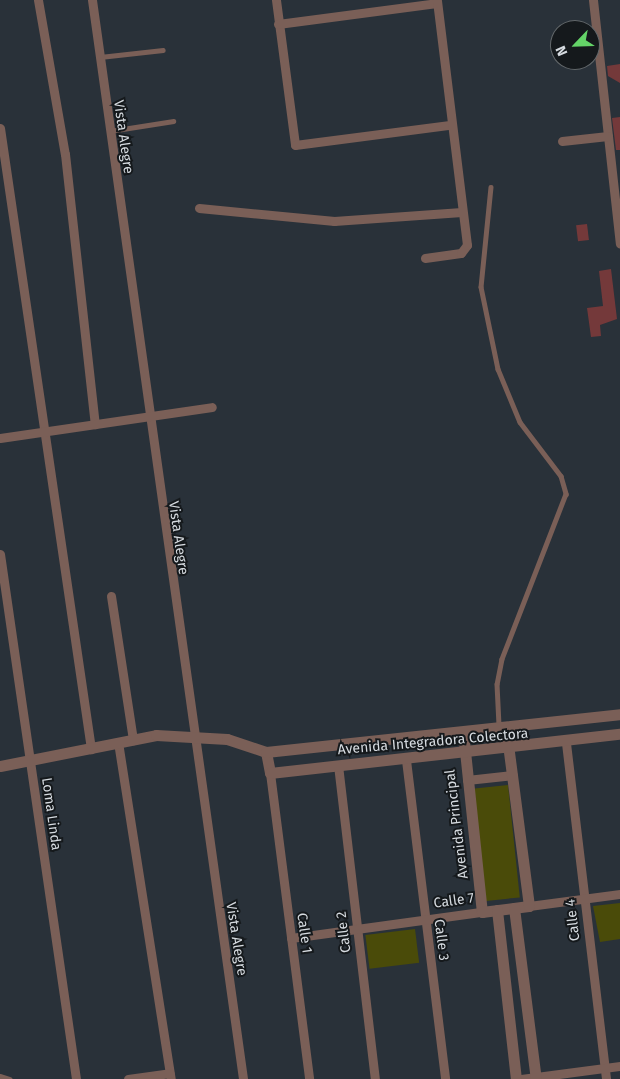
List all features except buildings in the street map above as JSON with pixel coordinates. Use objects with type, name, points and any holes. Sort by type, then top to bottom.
[{"type":"street","points":[[38,0],[65,154],[95,424]]},
{"type":"street","name":"Vista Alegre","points":[[92,0],[147,417],[243,1079]]},
{"type":"street","points":[[276,0],[295,145],[450,125]]},
{"type":"street","points":[[593,0],[620,244]]},
{"type":"street","points":[[278,24],[437,2],[466,250],[425,258]]},
{"type":"street","points":[[0,128],[91,748]]},
{"type":"street","points":[[562,141],[608,136]]},
{"type":"street","points":[[200,208],[334,221],[462,212]]},
{"type":"street","points":[[0,438],[212,407]]},
{"type":"street","name":"Loma Linda","points":[[0,554],[76,1079]]},
{"type":"street","points":[[111,596],[133,740]]},
{"type":"street","name":"Avenida Integradora Colectora","points":[[0,766],[118,742],[192,735],[266,752],[620,714]]},
{"type":"street","points":[[502,728],[509,750],[513,775],[529,906]]},
{"type":"street","name":"Avenida Principal","points":[[463,732],[482,912]]},
{"type":"street","name":"Avenida Integradora Colectora","points":[[270,773],[509,750],[620,734]]},
{"type":"street","points":[[118,742],[170,1076],[128,1079]]},
{"type":"street","name":"Calle 4","points":[[566,743],[606,1079]]},
{"type":"street","points":[[266,752],[270,773]]},
{"type":"street","name":"Calle 3","points":[[406,760],[444,1079]]},
{"type":"street","name":"Calle 2","points":[[338,765],[375,1079]]},
{"type":"street","name":"Calle 1","points":[[270,773],[309,1079]]},
{"type":"street","points":[[467,780],[513,775]]},
{"type":"street","name":"Calle 7","points":[[291,938],[620,894]]},
{"type":"street","points":[[514,908],[536,1078]]},
{"type":"street","points":[[497,910],[516,1079]]},
{"type":"street","points":[[521,1079],[620,1066]]},
{"type":"lane","points":[[99,57],[163,50]]},
{"type":"lane","points":[[109,132],[173,121]]},
{"type":"lane","points":[[491,186],[481,286],[498,369],[520,422],[560,476],[566,494],[502,659],[497,684],[502,728]]},
{"type":"lane","points":[[0,1076],[10,1079]]},
{"type":"shaded area","points":[[508,785],[520,897],[484,901],[472,789]]},
{"type":"shaded area","points":[[620,903],[620,939],[600,942],[593,906]]},
{"type":"shaded area","points":[[415,929],[419,963],[370,969],[365,935]]}]
